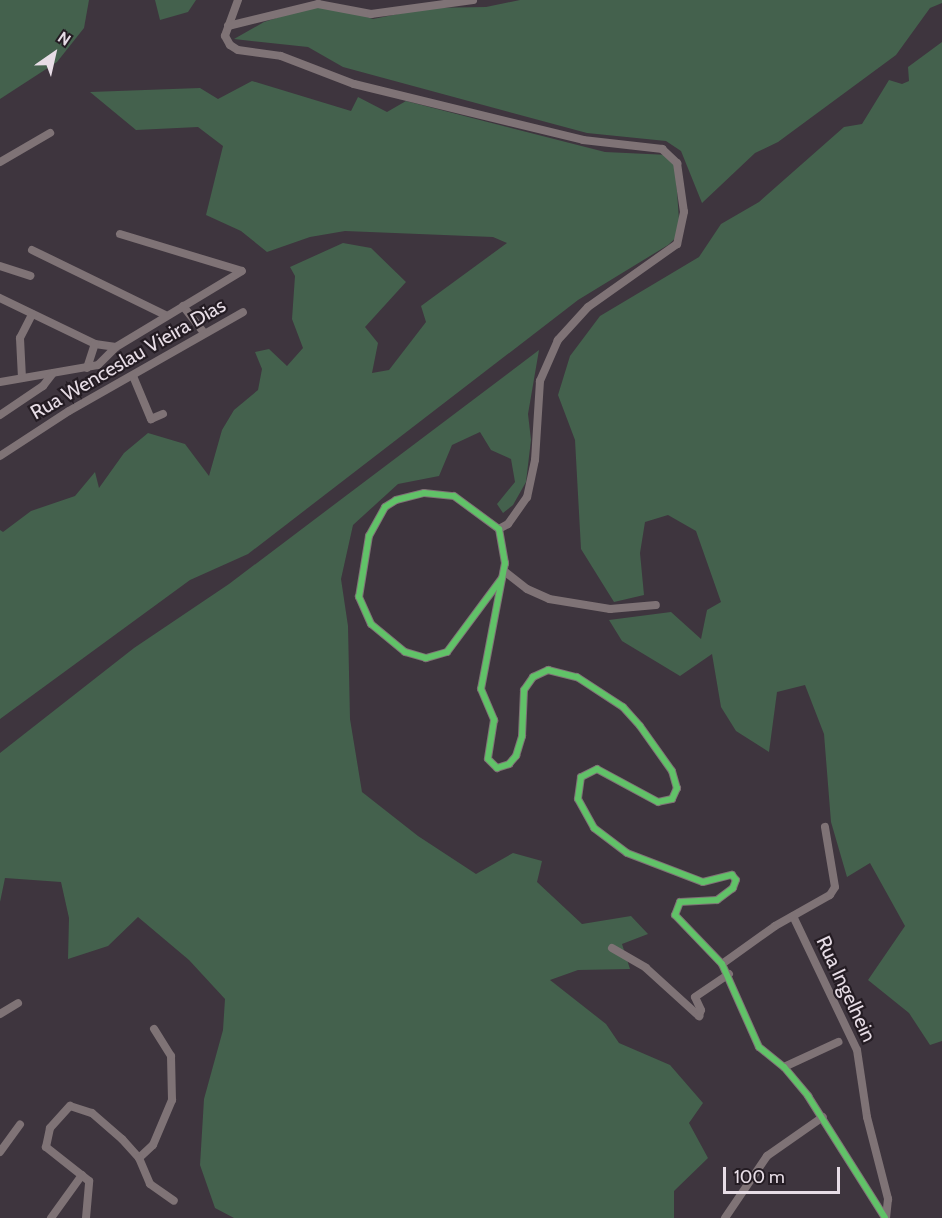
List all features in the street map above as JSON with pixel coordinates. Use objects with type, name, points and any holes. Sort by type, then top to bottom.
[{"type":"street","points":[[238,0],[228,26],[226,39],[238,50],[281,56],[354,84],[583,140],[662,149],[677,163],[684,219],[677,244],[588,307],[558,340],[540,381],[536,460],[527,497],[508,524],[499,529]]},
{"type":"street","points":[[228,26],[318,4],[371,14],[473,0]]},
{"type":"street","points":[[0,162],[51,133]]},
{"type":"street","points":[[0,382],[87,368],[107,360],[116,346],[242,271],[120,234]]},
{"type":"street","points":[[32,250],[165,315]]},
{"type":"street","points":[[0,266],[30,276]]},
{"type":"street","points":[[0,298],[95,344],[116,346]]},
{"type":"street","points":[[183,306],[204,333]]},
{"type":"street","name":"Rua Wenceslau Vieira Dias","points":[[0,456],[204,333],[243,312]]},
{"type":"street","points":[[21,378],[20,338],[32,314]]},
{"type":"street","points":[[87,368],[95,344]]},
{"type":"street","points":[[0,415],[44,386],[53,373]]},
{"type":"street","points":[[133,376],[151,419],[163,414]]},
{"type":"street","points":[[503,574],[447,652],[426,658],[405,652],[378,629],[361,607],[359,597],[369,536],[385,507],[396,500],[424,493],[454,496],[499,529],[506,554],[503,574],[482,677],[484,704],[494,720],[488,759],[497,768],[509,764],[516,756],[522,736],[524,690],[540,673],[558,671],[577,677],[623,707],[672,771],[676,794],[668,802],[658,802],[597,769],[581,777],[578,799],[594,828],[627,853],[703,882],[734,877],[735,885],[722,897],[705,903],[680,902],[674,911],[729,974],[751,1034],[767,1057],[784,1067],[823,1117],[886,1218]]},
{"type":"street","points":[[503,574],[549,599],[610,609],[656,605]]},
{"type":"street","points":[[722,964],[793,916],[825,901],[835,887],[825,827]]},
{"type":"street","name":"Rua Ingelhein","points":[[793,916],[857,1050],[867,1117],[888,1198],[886,1218]]},
{"type":"street","points":[[612,948],[646,968],[699,1016],[701,1010],[695,997],[729,974]]},
{"type":"street","points":[[0,1014],[18,1003]]},
{"type":"street","points":[[139,1158],[153,1146],[172,1100],[171,1056],[154,1029]]},
{"type":"street","points":[[784,1067],[838,1042]]},
{"type":"street","points":[[86,1218],[90,1186],[82,1175],[57,1160],[46,1146],[50,1128],[70,1106],[92,1113],[139,1158],[150,1184],[174,1201]]},
{"type":"street","points":[[726,1218],[767,1156],[823,1117]]},
{"type":"street","points":[[0,1152],[20,1124]]},
{"type":"street","points":[[51,1218],[82,1175]]},
{"type":"green space","points":[[0,0],[89,0],[84,28],[57,62],[0,99]]},
{"type":"green space","points":[[155,0],[196,0],[188,12],[160,20]]},
{"type":"green space","points":[[520,0],[942,0],[942,3],[930,8],[896,55],[778,142],[755,153],[702,203],[681,151],[666,141],[587,133],[343,67],[308,47],[234,39],[264,22],[326,2],[373,19],[428,8],[486,7]]},
{"type":"green space","points":[[942,42],[942,1041],[930,1045],[909,1013],[868,980],[905,926],[870,863],[847,877],[831,822],[824,734],[805,685],[777,692],[769,752],[736,731],[721,707],[712,654],[680,676],[622,641],[609,620],[671,612],[701,639],[707,610],[721,602],[696,531],[668,515],[645,522],[640,553],[644,595],[614,602],[581,549],[575,440],[558,395],[570,356],[600,316],[699,257],[721,224],[759,202],[844,127],[862,124],[889,80],[902,84],[909,81],[908,67]]},
{"type":"green space","points":[[252,81],[351,111],[358,97],[387,112],[406,101],[605,152],[669,155],[675,163],[680,234],[668,245],[578,300],[248,554],[190,580],[0,719],[0,530],[3,532],[31,511],[75,496],[95,472],[99,488],[124,453],[148,433],[185,444],[209,476],[222,430],[234,410],[258,390],[262,369],[255,352],[269,349],[287,366],[303,348],[292,319],[295,276],[290,267],[343,243],[371,248],[406,282],[365,327],[378,343],[372,373],[389,370],[426,322],[421,306],[507,243],[493,237],[345,231],[310,237],[267,252],[241,231],[206,215],[223,146],[198,127],[136,130],[90,92],[200,88],[218,99]]},
{"type":"green space","points":[[539,350],[528,414],[531,440],[526,482],[513,505],[503,513],[497,504],[515,482],[511,459],[491,450],[480,432],[452,445],[439,476],[398,484],[353,525],[341,579],[348,626],[350,719],[362,792],[418,836],[476,874],[513,853],[542,861],[537,882],[582,924],[631,916],[648,934],[622,944],[630,969],[578,970],[550,980],[606,1024],[619,1043],[670,1065],[703,1103],[689,1123],[708,1158],[674,1191],[674,1218],[234,1218],[215,1208],[200,1165],[204,1099],[223,1030],[225,999],[189,960],[138,917],[108,946],[68,959],[69,918],[61,882],[5,878],[0,902],[0,753],[134,648],[229,584]]},
{"type":"cycle path","points":[[502,578],[447,652],[426,658],[405,652],[371,624],[359,597],[369,536],[385,507],[396,500],[424,493],[454,496],[499,529],[505,563],[481,689],[494,720],[488,759],[497,768],[509,764],[516,756],[522,736],[524,690],[533,677],[548,670],[577,677],[623,707],[640,726],[672,771],[677,788],[672,799],[658,802],[597,769],[581,777],[578,799],[594,828],[627,853],[703,882],[732,875],[736,880],[733,888],[717,900],[680,902],[675,915],[722,964],[759,1047],[784,1067],[808,1096],[885,1218]]}]
